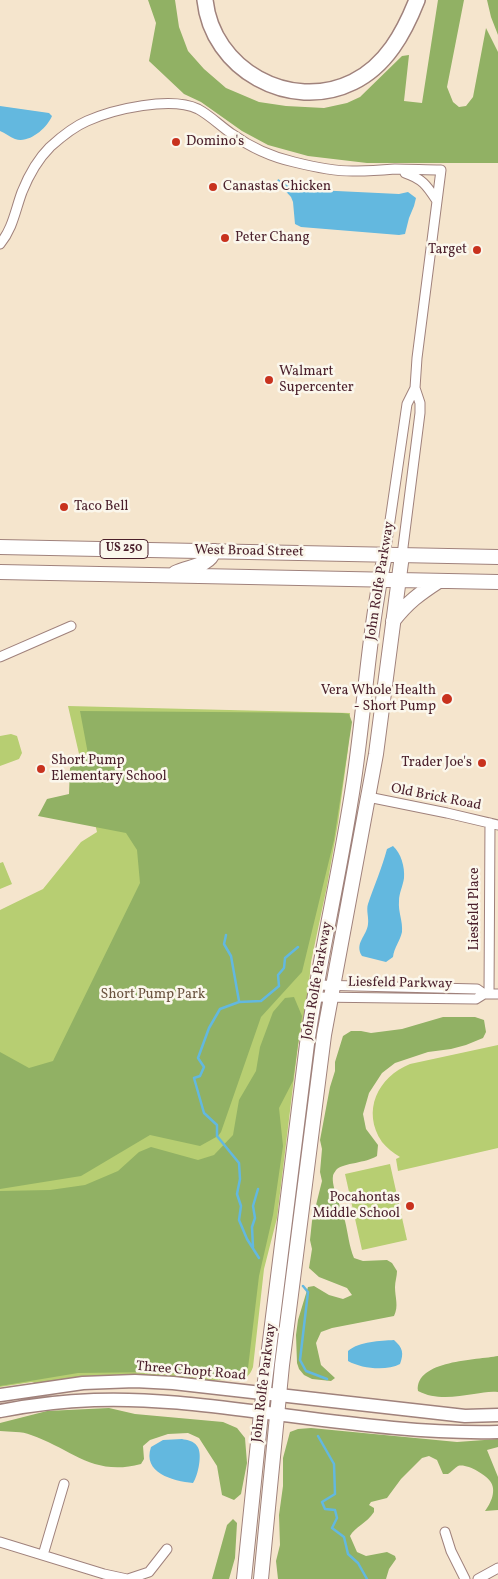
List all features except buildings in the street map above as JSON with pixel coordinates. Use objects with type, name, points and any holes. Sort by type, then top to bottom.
[{"type":"highway","points":[[205,0],[212,30],[223,48],[238,65],[257,79],[271,86],[298,92],[312,92],[340,88],[353,82],[378,65],[400,39],[417,0]]},
{"type":"main road","name":"West Broad Street","points":[[0,547],[498,557]]},
{"type":"main road","points":[[170,576],[204,562],[211,558],[214,551]]},
{"type":"main road","name":"John Rolfe Parkway","points":[[244,1579],[261,1412],[304,1062],[315,991],[340,866],[354,780],[380,579],[385,555]]},
{"type":"main road","name":"John Rolfe Parkway","points":[[260,1579],[290,1295],[324,1035],[376,754],[402,555]]},
{"type":"main road","name":"West Broad Street","points":[[0,572],[498,582]]},
{"type":"main road","points":[[393,620],[417,595],[439,581]]},
{"type":"main road","name":"Three Chopt Road","points":[[0,1395],[83,1382],[135,1381],[173,1383],[465,1416],[498,1415]]},
{"type":"main road","points":[[0,1411],[41,1403],[104,1400],[164,1401],[438,1431],[498,1432]]},
{"type":"street","points":[[0,244],[10,230],[16,216],[22,192],[33,172],[49,148],[64,135],[88,121],[116,111],[132,107],[162,104],[186,105],[194,108],[213,118],[232,134],[248,144],[269,155],[293,162],[356,172],[396,169],[416,176],[425,183],[436,201]]},
{"type":"street","name":"John Rolfe Parkway","points":[[396,169],[441,170],[417,358],[415,388],[420,403],[420,413],[402,555]]},
{"type":"street","name":"John Rolfe Parkway","points":[[385,555],[406,404],[415,388]]},
{"type":"street","points":[[0,657],[71,626]]},
{"type":"street","name":"Old Brick Road","points":[[368,797],[494,824]]},
{"type":"street","name":"Liesfeld Place","points":[[490,994],[494,824]]},
{"type":"street","name":"Liesfeld Parkway","points":[[315,991],[476,999],[490,994]]},
{"type":"street","points":[[43,1555],[64,1484]]},
{"type":"street","points":[[445,1532],[451,1551],[465,1579]]},
{"type":"street","points":[[0,1542],[104,1574],[128,1579],[148,1572],[168,1549]]},
{"type":"street","points":[[478,1579],[498,1568]]},
{"type":"green space","points":[[148,0],[175,0],[179,27],[188,51],[204,69],[226,88],[259,102],[286,106],[324,108],[347,103],[360,97],[402,56],[409,55],[404,101],[422,103],[438,0],[464,0],[447,87],[453,102],[459,107],[466,106],[473,97],[486,28],[498,52],[498,163],[367,163],[308,156],[268,145],[242,131],[201,102],[184,94],[149,61],[156,23]]},
{"type":"green space","points":[[487,0],[498,0],[498,35],[491,17]]},
{"type":"green space","name":"Short Pump Park","points":[[68,706],[350,713],[348,749],[338,823],[311,962],[308,995],[298,1045],[277,1218],[264,1269],[253,1367],[251,1373],[238,1380],[135,1381],[46,1387],[32,1382],[0,1387],[0,910],[43,889],[81,842],[97,832]]},
{"type":"green space","points":[[80,711],[342,713],[349,714],[352,722],[334,840],[302,972],[261,1017],[218,1136],[200,1146],[150,1135],[81,1176],[0,1189],[0,1052],[29,1068],[53,1061],[140,883],[137,850],[126,833],[38,816],[47,799],[69,794],[70,768],[88,754]]},
{"type":"green space","points":[[11,734],[17,736],[22,753],[19,759],[0,766],[0,736]]},
{"type":"green space","points":[[3,862],[12,884],[0,889],[0,863]]},
{"type":"green space","points":[[294,997],[302,1016],[293,1081],[279,1108],[283,1146],[273,1215],[259,1276],[248,1368],[233,1379],[158,1372],[78,1373],[0,1386],[0,1191],[50,1190],[85,1185],[118,1171],[139,1152],[151,1147],[198,1160],[214,1155],[233,1135],[239,1100],[256,1071],[260,1047],[273,1012],[285,998]]},
{"type":"green space","points":[[443,1017],[475,1017],[484,1020],[486,1032],[483,1038],[466,1045],[428,1052],[395,1063],[382,1073],[369,1093],[363,1114],[366,1129],[378,1145],[377,1156],[340,1167],[333,1175],[335,1192],[345,1221],[354,1258],[363,1261],[387,1260],[392,1263],[397,1271],[395,1287],[397,1305],[394,1316],[332,1328],[321,1332],[316,1343],[321,1365],[335,1378],[331,1381],[312,1379],[304,1375],[297,1363],[296,1335],[298,1320],[308,1287],[314,1286],[329,1295],[343,1299],[352,1295],[347,1288],[319,1277],[309,1268],[312,1249],[310,1240],[312,1221],[322,1181],[320,1172],[322,1149],[320,1140],[335,1071],[335,1062],[343,1036],[351,1031],[371,1033],[402,1029]]},
{"type":"green space","points":[[498,1045],[498,1148],[398,1171],[396,1159],[400,1157],[382,1142],[373,1119],[373,1107],[376,1096],[389,1077],[410,1064]]},
{"type":"green space","points":[[390,1164],[407,1240],[362,1250],[345,1174]]},
{"type":"green space","points":[[498,1356],[498,1392],[445,1397],[431,1396],[418,1391],[420,1381],[426,1373],[436,1367],[449,1363]]},
{"type":"green space","points":[[109,1408],[135,1414],[223,1422],[237,1428],[245,1438],[247,1463],[241,1494],[234,1500],[222,1495],[217,1466],[199,1438],[188,1433],[168,1434],[150,1440],[143,1446],[144,1459],[141,1464],[109,1467],[83,1460],[46,1441],[27,1434],[0,1431],[0,1423],[47,1411]]},
{"type":"green space","points":[[311,1428],[457,1442],[498,1439],[498,1447],[487,1450],[498,1477],[498,1510],[485,1511],[491,1500],[493,1488],[488,1478],[480,1472],[461,1465],[448,1474],[443,1474],[437,1460],[429,1456],[422,1458],[401,1479],[387,1498],[371,1502],[369,1505],[374,1508],[374,1512],[350,1536],[357,1552],[366,1556],[387,1552],[395,1556],[396,1559],[389,1569],[386,1579],[278,1579],[276,1561],[280,1545],[279,1515],[283,1486],[283,1458],[290,1432]]},
{"type":"green space","points":[[233,1519],[237,1523],[235,1558],[229,1579],[212,1579],[227,1525]]},
{"type":"water","points":[[0,106],[49,113],[52,116],[50,121],[37,134],[20,140],[0,131]]},
{"type":"water","points":[[278,179],[295,189],[399,194],[408,192],[416,198],[405,234],[301,227],[295,224],[293,202],[291,197],[277,182]]},
{"type":"water","points":[[393,846],[402,860],[404,869],[399,901],[402,932],[393,957],[386,962],[362,956],[359,947],[368,924],[368,904],[387,849]]},
{"type":"water","points":[[394,1340],[402,1351],[400,1364],[388,1368],[374,1368],[360,1366],[348,1361],[348,1351],[358,1345]]},
{"type":"water","points":[[182,1439],[194,1443],[199,1449],[199,1464],[193,1483],[169,1478],[161,1474],[151,1463],[149,1456],[151,1447],[163,1440]]},
{"type":"waterway","points":[[226,935],[224,944],[231,956],[239,1001]]},
{"type":"waterway","points":[[259,1258],[247,1239],[239,1220],[241,1206],[237,1194],[240,1179],[239,1163],[217,1136],[217,1125],[204,1113],[194,1078],[200,1076],[204,1067],[198,1058],[209,1028],[220,1009],[239,1002],[261,1001],[279,986],[278,975],[284,968],[285,958],[298,947]]},
{"type":"waterway","points":[[253,1247],[252,1227],[255,1218],[253,1206],[258,1189]]},
{"type":"waterway","points":[[303,1286],[308,1292],[300,1360],[306,1371],[327,1379]]},
{"type":"waterway","points":[[318,1436],[334,1464],[335,1494],[322,1502],[325,1509],[335,1510],[337,1518],[332,1528],[344,1537],[348,1554],[358,1563],[367,1579]]},
{"type":"place","name":"Domino's","points":[[176,142]]},
{"type":"place","name":"Canastas Chicken","points":[[213,187]]},
{"type":"place","name":"Peter Chang","points":[[225,238]]},
{"type":"place","name":"Target","points":[[477,250]]},
{"type":"place","name":"Walmart Supercenter","points":[[269,380]]},
{"type":"place","name":"Taco Bell","points":[[64,507]]},
{"type":"place","name":"Vera Whole Health - Short Pump","points":[[447,699]]},
{"type":"place","name":"Trader Joe's","points":[[482,763]]},
{"type":"place","name":"Short Pump Elementary School","points":[[41,769]]},
{"type":"place","name":"Pocahontas Middle School","points":[[410,1206]]}]
